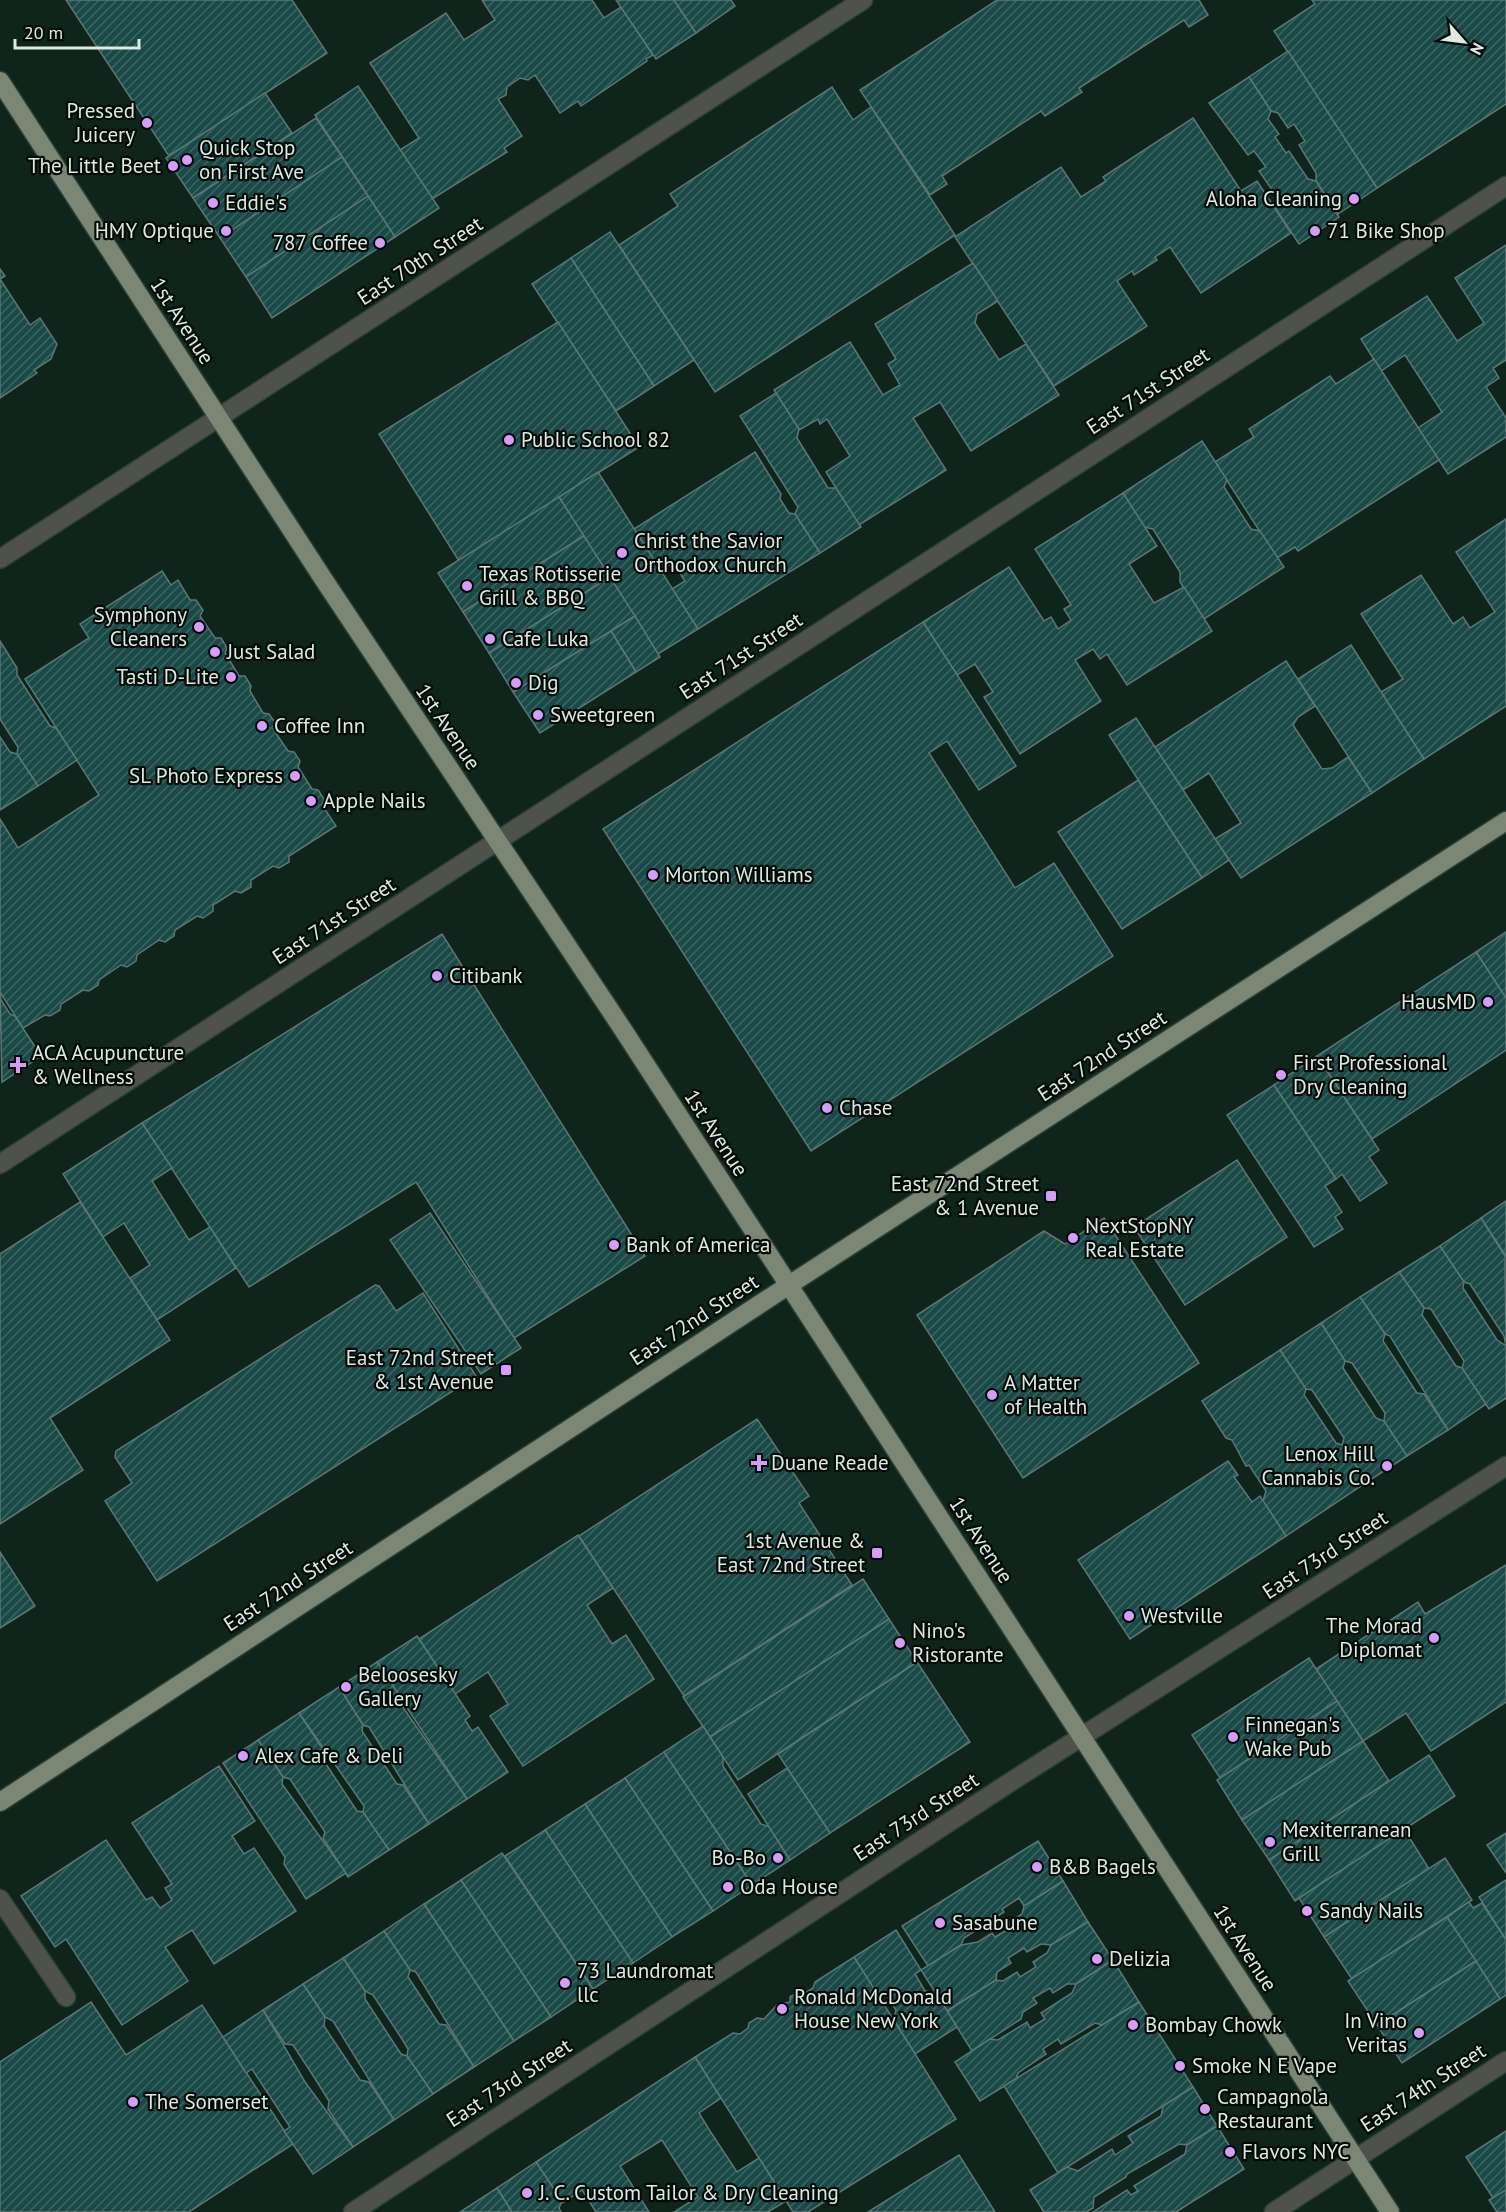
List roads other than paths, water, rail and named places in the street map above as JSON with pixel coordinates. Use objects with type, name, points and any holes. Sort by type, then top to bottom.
[{"type":"main road","name":"1st Avenue","points":[[0,81],[496,842],[620,1025],[1390,2212]]},
{"type":"main road","name":"East 72nd Street","points":[[0,1802],[789,1285],[1506,821]]},
{"type":"street","name":"East 70th Street","points":[[0,559],[863,0]]},
{"type":"street","name":"East 71st Street","points":[[0,1164],[1506,186]]},
{"type":"street","name":"East 73rd Street","points":[[353,2212],[1082,1737],[1506,1466]]},
{"type":"street","points":[[0,1899],[66,1997]]},
{"type":"street","name":"East 74th Street","points":[[1274,2212],[1506,2061]]},
{"type":"place","name":"Pressed Juicery","points":[[147,123]]},
{"type":"place","name":"Quick Stop on First Ave","points":[[187,160]]},
{"type":"place","name":"The Little Beet","points":[[173,166]]},
{"type":"place","name":"Aloha Cleaning","points":[[1354,199]]},
{"type":"place","name":"Eddie's","points":[[213,203]]},
{"type":"place","name":"HMY Optique","points":[[226,231]]},
{"type":"place","name":"71 Bike Shop","points":[[1315,231]]},
{"type":"place","name":"787 Coffee","points":[[380,243]]},
{"type":"place","name":"Public School 82","points":[[509,440]]},
{"type":"place","name":"Christ the Savior Orthodox Church","points":[[622,553]]},
{"type":"place","name":"Texas Rotisserie Grill & BBQ","points":[[467,586]]},
{"type":"place","name":"Symphony Cleaners","points":[[199,627]]},
{"type":"place","name":"Cafe Luka","points":[[490,639]]},
{"type":"place","name":"Just Salad","points":[[215,652]]},
{"type":"place","name":"Tasti D-Lite","points":[[231,677]]},
{"type":"place","name":"Dig","points":[[516,683]]},
{"type":"place","name":"Sweetgreen","points":[[538,715]]},
{"type":"place","name":"Coffee Inn","points":[[262,726]]},
{"type":"place","name":"SL Photo Express","points":[[295,776]]},
{"type":"place","name":"Apple Nails","points":[[311,801]]},
{"type":"place","name":"Morton Williams","points":[[653,875]]},
{"type":"place","name":"Citibank","points":[[437,976]]},
{"type":"place","name":"HausMD","points":[[1488,1002]]},
{"type":"place","name":"ACA Acupuncture & Wellness","points":[[18,1065]]},
{"type":"place","name":"First Professional Dry Cleaning","points":[[1281,1075]]},
{"type":"place","name":"Chase","points":[[827,1108]]},
{"type":"place","name":"East 72nd Street & 1 Avenue","points":[[1051,1196]]},
{"type":"place","name":"NextStopNY Real Estate","points":[[1073,1238]]},
{"type":"place","name":"Bank of America","points":[[614,1245]]},
{"type":"place","name":"East 72nd Street & 1st Avenue","points":[[506,1370]]},
{"type":"place","name":"A Matter of Health","points":[[992,1395]]},
{"type":"place","name":"Duane Reade","points":[[759,1463]]},
{"type":"place","name":"Lenox Hill Cannabis Co.","points":[[1387,1466]]},
{"type":"place","name":"1st Avenue & East 72nd Street","points":[[877,1553]]},
{"type":"place","name":"Westville","points":[[1129,1616]]},
{"type":"place","name":"The Morad Diplomat","points":[[1434,1638]]},
{"type":"place","name":"Nino's Ristorante","points":[[900,1643]]},
{"type":"place","name":"Beloosesky Gallery","points":[[346,1687]]},
{"type":"place","name":"Finnegan's Wake Pub","points":[[1233,1737]]},
{"type":"place","name":"Alex Cafe & Deli","points":[[243,1756]]},
{"type":"place","name":"Mexiterranean Grill","points":[[1270,1842]]},
{"type":"place","name":"Bo-Bo","points":[[778,1858]]},
{"type":"place","name":"B&B Bagels","points":[[1037,1867]]},
{"type":"place","name":"Oda House","points":[[728,1887]]},
{"type":"place","name":"Sandy Nails","points":[[1307,1911]]},
{"type":"place","name":"Sasabune","points":[[940,1923]]},
{"type":"place","name":"Delizia","points":[[1097,1959]]},
{"type":"place","name":"73 Laundromat llc","points":[[565,1983]]},
{"type":"place","name":"Ronald McDonald House New York","points":[[782,2009]]},
{"type":"place","name":"Bombay Chowk","points":[[1133,2025]]},
{"type":"place","name":"In Vino Veritas","points":[[1419,2033]]},
{"type":"place","name":"Smoke N E Vape","points":[[1180,2066]]},
{"type":"place","name":"The Somerset","points":[[133,2102]]},
{"type":"place","name":"Campagnola Restaurant","points":[[1205,2109]]},
{"type":"place","name":"Flavors NYC","points":[[1230,2152]]},
{"type":"place","name":"J. C. Custom Tailor & Dry Cleaning","points":[[527,2193]]}]
